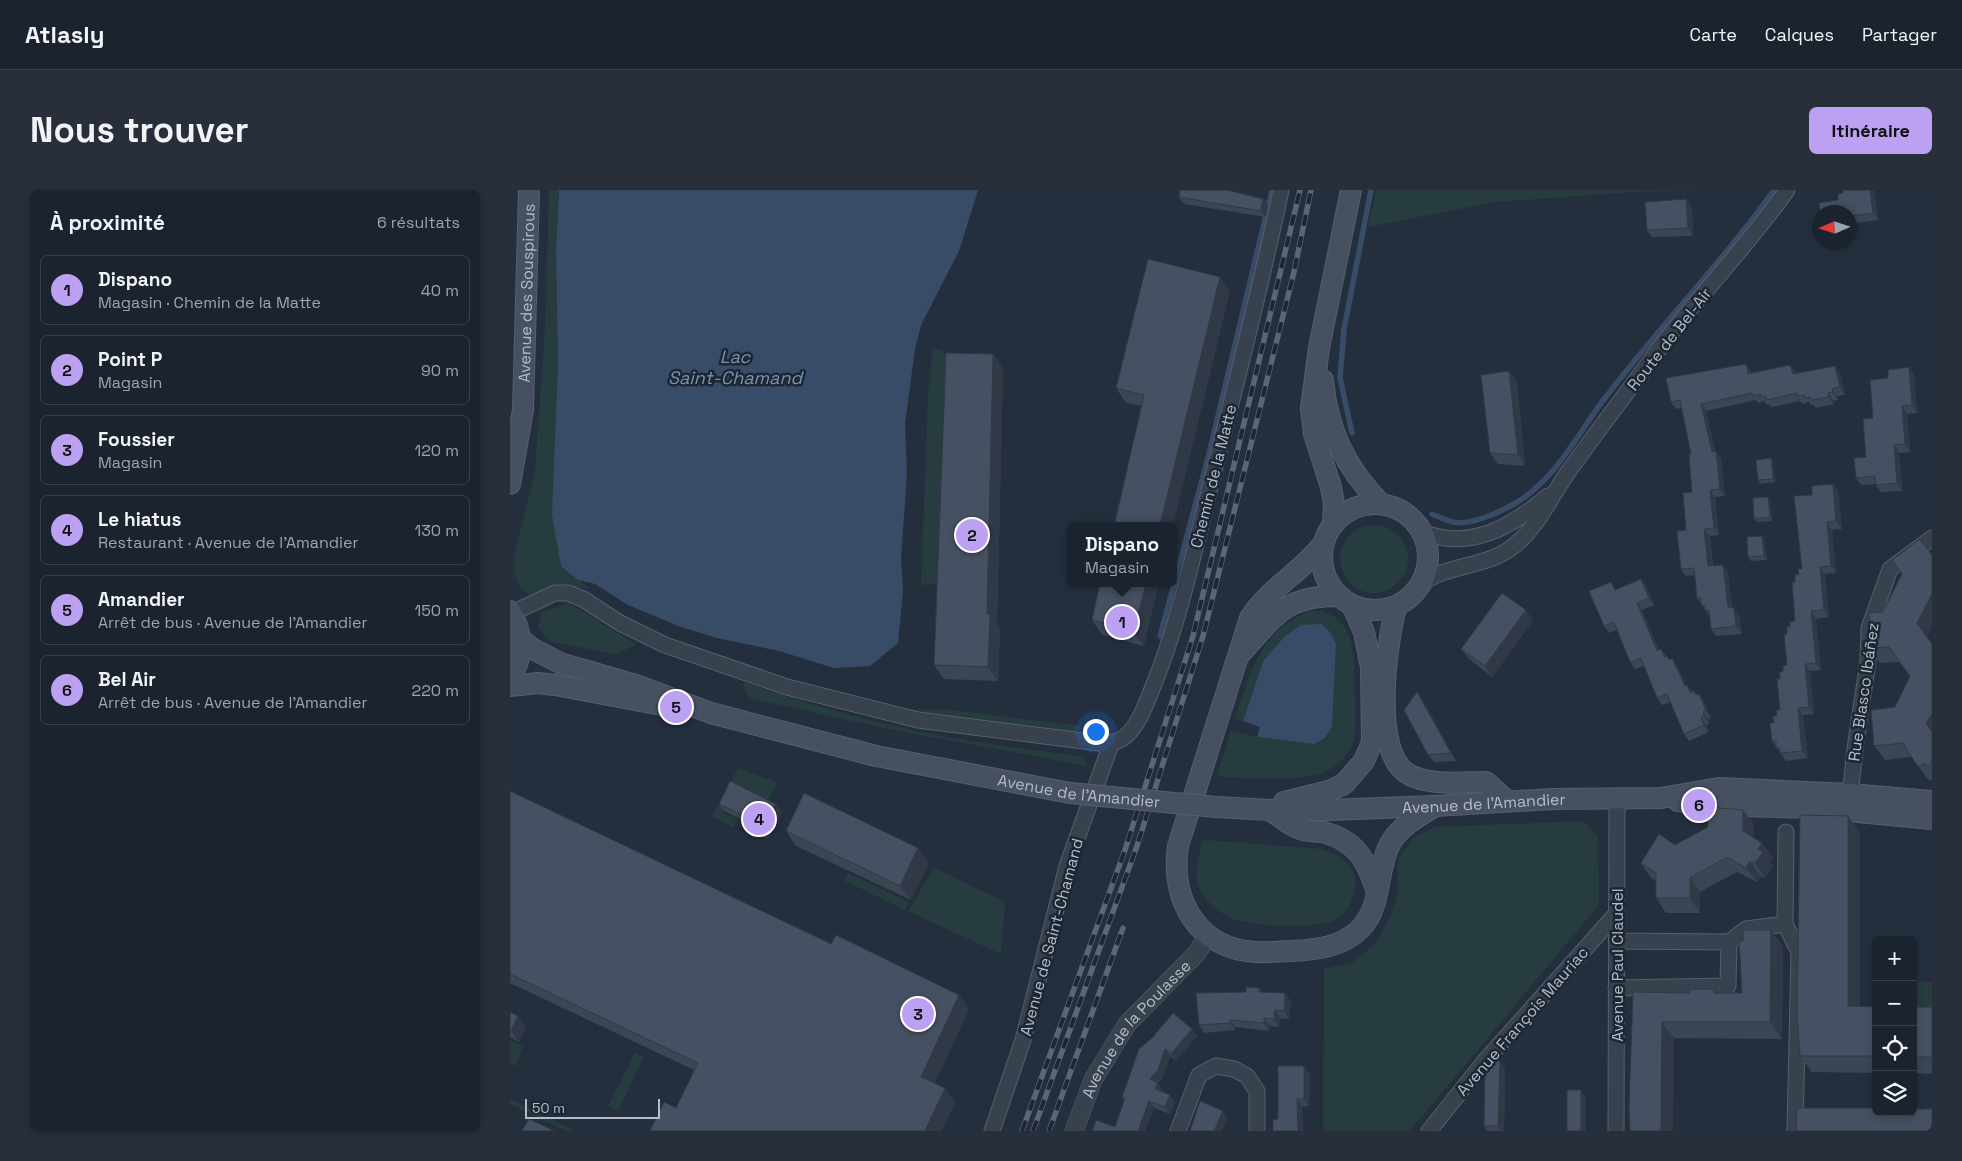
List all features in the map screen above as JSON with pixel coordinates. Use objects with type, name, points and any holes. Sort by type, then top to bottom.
[{"type":"main road","name":"Avenue des Souspirous","points":[[510,484],[523,410],[529,190]]},
{"type":"main road","points":[[1351,190],[1319,348],[1311,408],[1314,434],[1331,487],[1334,504],[1333,524],[1323,544],[1312,559],[1274,588],[1258,605],[1250,618],[1178,846],[1175,864],[1177,884],[1183,903],[1199,926],[1223,944],[1256,952],[1331,947],[1347,939],[1362,928],[1369,917],[1377,892],[1384,858],[1391,842],[1410,822],[1435,806]]},
{"type":"main road","points":[[1319,348],[1326,406],[1334,436],[1345,460],[1367,490],[1381,504]]},
{"type":"main road","points":[[1237,657],[1278,612],[1304,600],[1319,596],[1345,601],[1374,611],[1396,607],[1414,594],[1427,572],[1429,558],[1422,532],[1412,518],[1398,508],[1381,504],[1355,508],[1333,524]]},
{"type":"main road","points":[[1323,544],[1321,558],[1323,572],[1329,585],[1345,601],[1364,632],[1371,667],[1372,742],[1364,761],[1344,784],[1329,791],[1287,801],[1270,810],[1300,829],[1323,832],[1357,849],[1370,870],[1377,892]]},
{"type":"main road","points":[[1396,607],[1390,633],[1385,681],[1386,721],[1390,752],[1397,764],[1407,774],[1421,780],[1486,782],[1507,801]]},
{"type":"main road","points":[[510,678],[519,656],[520,639],[511,612]]},
{"type":"main road","name":"Avenue de l'Amandier","points":[[520,639],[532,649],[560,663],[636,685],[711,713],[876,756],[1070,793],[1270,810],[1435,806],[1507,801],[1661,798],[1720,788],[1850,802],[1932,819]]},
{"type":"main road","points":[[510,686],[538,683],[555,685],[711,713]]},
{"type":"main road","name":"Avenue de l'Amandier","points":[[1850,802],[1932,801]]},
{"type":"street","name":"Chemin de la Matte","points":[[1111,744],[1122,740],[1142,714],[1166,656],[1187,583],[1261,284],[1281,190]]},
{"type":"street","name":"Route de Bel-Air","points":[[1421,584],[1433,575],[1480,563],[1515,545],[1544,511],[1555,491],[1660,348],[1769,216],[1787,190]]},
{"type":"street","name":"Route de Bel-Air","points":[[1422,532],[1438,538],[1454,540],[1484,535],[1520,518],[1555,491]]},
{"type":"street","name":"Rue Blasco Ibáñez","points":[[1850,802],[1856,741],[1868,662],[1869,628],[1890,569],[1932,538]]},
{"type":"street","points":[[511,612],[555,593],[568,593],[583,599],[620,623],[665,646],[787,687],[918,720],[1111,744]]},
{"type":"street","name":"Avenue de Saint-Chamand","points":[[992,1131],[1023,1040],[1067,866],[1111,744]]},
{"type":"street","name":"Avenue Paul Claudel","points":[[1616,1131],[1617,798]]},
{"type":"street","points":[[1786,832],[1785,924],[1799,952],[1796,1131]]},
{"type":"street","name":"Avenue François Mauriac","points":[[1429,1131],[1484,1062],[1617,913]]},
{"type":"street","points":[[1617,941],[1729,942],[1746,929],[1785,924]]},
{"type":"street","name":"Avenue de la Poulasse","points":[[1074,1131],[1093,1080],[1127,1024],[1196,954],[1209,934]]},
{"type":"street","points":[[1616,988],[1728,986],[1729,942]]},
{"type":"street","points":[[1178,1131],[1198,1075],[1216,1066],[1234,1069],[1248,1076],[1257,1091],[1257,1131]]},
{"type":"green space","points":[[549,190],[559,190],[556,251],[561,566],[590,589],[557,584],[530,596],[519,586],[514,573],[515,552],[535,470],[545,329]]},
{"type":"green space","points":[[1376,190],[1709,190],[1635,192],[1495,202],[1368,227]]},
{"type":"green space","points":[[933,349],[942,350],[954,367],[945,584],[921,585],[928,395]]},
{"type":"green space","points":[[1374,525],[1387,527],[1398,535],[1406,546],[1408,559],[1406,572],[1398,583],[1387,591],[1374,593],[1361,591],[1350,583],[1342,572],[1340,559],[1342,546],[1350,535],[1361,527]]},
{"type":"green space","points":[[569,603],[637,645],[615,654],[552,642],[538,628],[541,613]]},
{"type":"green space","points":[[1312,610],[1327,613],[1338,620],[1346,630],[1351,642],[1356,722],[1355,735],[1349,750],[1343,759],[1331,769],[1307,776],[1276,779],[1217,776],[1231,730],[1257,737],[1314,744],[1301,625],[1285,636],[1263,661],[1243,721],[1235,718],[1246,684],[1269,640],[1280,628],[1294,618]]},
{"type":"green space","points":[[744,682],[801,701],[888,725],[947,737],[1083,757],[1088,766],[883,728],[750,698],[743,687]]},
{"type":"green space","points":[[945,709],[1081,726],[1078,731],[1066,733],[910,710]]},
{"type":"green space","points":[[738,768],[778,783],[767,802],[734,788],[722,812],[737,819],[733,827],[712,817]]},
{"type":"green space","points":[[1583,821],[1598,836],[1599,905],[1424,1114],[1409,1131],[1323,1131],[1324,969],[1353,962],[1374,945],[1391,916],[1397,895],[1398,859],[1413,838],[1435,827]]},
{"type":"green space","points":[[1202,841],[1322,849],[1336,855],[1353,872],[1355,887],[1351,903],[1334,920],[1312,925],[1264,925],[1228,917],[1210,903],[1202,893],[1198,883],[1198,862]]},
{"type":"green space","points":[[934,868],[1005,902],[1001,954],[908,911]]},
{"type":"green space","points":[[848,873],[909,902],[905,910],[845,881]]},
{"type":"green space","points":[[1917,982],[1932,982],[1932,1015],[1917,1015]]},
{"type":"green space","points":[[510,1040],[523,1046],[516,1066],[510,1064]]},
{"type":"green space","points":[[635,1053],[644,1057],[618,1111],[608,1106]]},
{"type":"green space","points":[[510,1099],[575,1131],[566,1131],[510,1104]]},
{"type":"water","name":"Lac Saint-Chamand","points":[[559,190],[978,190],[959,251],[921,325],[915,349],[905,424],[907,474],[901,557],[903,591],[898,643],[870,666],[834,668],[779,651],[717,638],[681,627],[628,605],[595,584],[578,580],[561,566],[552,515],[558,366],[556,251]]},
{"type":"water","points":[[1321,624],[1330,632],[1336,644],[1332,726],[1325,738],[1314,744],[1257,737],[1260,727],[1243,721],[1263,661],[1285,636],[1301,625]]},
{"type":"building","points":[[1180,190],[1227,190],[1263,199],[1261,211],[1179,197]]},
{"type":"building","points":[[1843,190],[1870,190],[1873,213],[1857,215],[1857,205],[1819,205],[1819,203],[1838,200],[1838,194],[1843,193]]},
{"type":"building","points":[[1686,199],[1688,228],[1647,230],[1645,202]]},
{"type":"building","points":[[1148,259],[1220,277],[1161,522],[1115,522],[1144,395],[1116,388]]},
{"type":"building","points":[[946,353],[993,354],[987,614],[990,614],[988,667],[934,665]]},
{"type":"building","points":[[1746,364],[1748,374],[1790,365],[1793,374],[1835,366],[1840,387],[1832,389],[1833,392],[1828,393],[1829,397],[1811,400],[1810,397],[1806,398],[1805,395],[1797,396],[1797,393],[1767,400],[1766,396],[1762,397],[1761,394],[1753,396],[1752,393],[1701,404],[1712,452],[1716,451],[1720,489],[1710,490],[1714,528],[1704,529],[1708,566],[1723,565],[1728,607],[1734,608],[1736,626],[1711,629],[1709,610],[1705,610],[1705,605],[1701,605],[1701,598],[1697,598],[1694,568],[1681,569],[1677,531],[1686,530],[1683,493],[1692,492],[1689,454],[1691,454],[1680,400],[1671,402],[1666,378]]},
{"type":"building","points":[[1909,367],[1912,405],[1902,406],[1905,444],[1894,445],[1897,483],[1876,485],[1875,476],[1856,478],[1854,458],[1866,457],[1863,419],[1873,418],[1870,380],[1888,378],[1888,370]]},
{"type":"building","points":[[1509,371],[1518,455],[1490,453],[1481,375]]},
{"type":"building","points":[[1771,458],[1773,479],[1758,480],[1756,460]]},
{"type":"building","points":[[1833,484],[1836,521],[1827,522],[1831,566],[1820,567],[1824,610],[1811,611],[1816,663],[1805,664],[1809,707],[1798,708],[1802,751],[1780,753],[1780,748],[1776,748],[1776,741],[1772,741],[1770,723],[1774,723],[1773,716],[1777,716],[1776,710],[1780,710],[1777,679],[1780,679],[1780,672],[1783,671],[1783,666],[1787,665],[1784,635],[1787,634],[1787,627],[1790,627],[1790,622],[1795,621],[1792,582],[1795,582],[1795,575],[1799,574],[1798,569],[1802,569],[1794,496],[1812,495],[1812,486]]},
{"type":"building","points":[[1768,497],[1770,517],[1754,519],[1753,498]]},
{"type":"building","points":[[1762,536],[1764,556],[1748,557],[1747,537]]},
{"type":"building","points":[[1920,539],[1932,555],[1932,594],[1917,623],[1932,644],[1932,714],[1926,723],[1932,732],[1932,763],[1927,766],[1925,763],[1918,767],[1903,743],[1874,746],[1871,710],[1895,707],[1910,676],[1889,647],[1870,648],[1869,613],[1883,612],[1902,574],[1892,560]]},
{"type":"building","points":[[1641,579],[1649,598],[1637,603],[1657,651],[1661,649],[1664,657],[1667,656],[1669,660],[1672,658],[1685,686],[1687,685],[1690,693],[1694,691],[1696,695],[1699,694],[1706,711],[1703,712],[1704,716],[1701,718],[1704,725],[1684,734],[1667,694],[1657,698],[1641,658],[1630,662],[1614,622],[1604,626],[1589,591],[1611,582],[1615,590]]},
{"type":"building","points":[[1099,587],[1145,587],[1134,631],[1092,620]]},
{"type":"building","points":[[1502,593],[1526,610],[1485,666],[1461,649]]},
{"type":"building","points":[[1417,692],[1451,753],[1428,755],[1404,710]]},
{"type":"building","points":[[730,781],[776,804],[763,832],[748,824],[751,819],[719,804]]},
{"type":"building","points":[[510,791],[831,944],[836,935],[959,995],[921,1077],[945,1088],[925,1131],[650,1131],[664,1102],[676,1108],[698,1063],[510,974]]},
{"type":"building","points":[[804,793],[918,848],[900,886],[786,831]]},
{"type":"building","points":[[1708,807],[1743,810],[1743,831],[1762,843],[1758,849],[1763,852],[1755,863],[1750,861],[1746,868],[1727,857],[1690,878],[1690,898],[1656,898],[1656,873],[1641,863],[1659,834],[1675,845],[1708,827]]},
{"type":"building","points":[[1800,815],[1848,816],[1848,1006],[1872,1007],[1872,1056],[1800,1056],[1797,1016]]},
{"type":"building","points":[[1743,930],[1771,930],[1770,1022],[1662,1022],[1661,1131],[1630,1131],[1629,1106],[1633,992],[1690,993],[1690,989],[1714,989],[1714,993],[1742,993],[1739,941],[1743,941]]},
{"type":"building","points":[[1246,987],[1259,988],[1259,992],[1285,993],[1284,1011],[1275,1010],[1274,1019],[1264,1018],[1264,1023],[1230,1020],[1230,1023],[1199,1025],[1196,993],[1246,992]]},
{"type":"building","points":[[1917,1007],[1932,1007],[1932,1057],[1917,1057]]},
{"type":"building","points":[[510,1012],[518,1016],[511,1030],[510,1030]]},
{"type":"building","points":[[1173,1013],[1192,1029],[1171,1054],[1165,1049],[1158,1070],[1150,1079],[1158,1083],[1155,1089],[1170,1095],[1165,1107],[1149,1101],[1138,1131],[1092,1131],[1096,1120],[1115,1127],[1125,1098],[1122,1097],[1139,1049],[1152,1038]]},
{"type":"building","points":[[1500,1061],[1498,1126],[1484,1126],[1485,1062]]},
{"type":"building","points":[[1278,1066],[1304,1066],[1304,1099],[1297,1099],[1298,1131],[1273,1131],[1273,1120],[1278,1119]]},
{"type":"building","points":[[1567,1090],[1581,1090],[1581,1131],[1567,1131]]},
{"type":"building","points":[[1200,1101],[1223,1111],[1214,1131],[1190,1131]]},
{"type":"building","points":[[1797,1108],[1872,1108],[1872,1116],[1917,1116],[1917,1109],[1932,1109],[1932,1131],[1796,1131]]},
{"type":"building","points":[[529,1119],[555,1131],[522,1131]]},
{"type":"waterway","points":[[1177,573],[1208,458],[1272,190]]},
{"type":"waterway","points":[[1352,433],[1340,378],[1344,329],[1371,190]]},
{"type":"waterway","points":[[1432,514],[1460,523],[1476,520],[1514,504],[1541,483],[1563,458],[1623,375],[1732,244],[1774,190]]},
{"type":"waterway","points":[[1160,636],[1173,587]]},
{"type":"railway","points":[[1022,1131],[1125,850],[1193,636],[1300,190]]},
{"type":"railway","points":[[1033,1131],[1137,846],[1203,636],[1294,272],[1311,190]]},
{"type":"railway","points":[[1049,1131],[1123,928]]},
{"type":"place","name":"Point P","points":[[972,535]]},
{"type":"place","name":"Dispano","points":[[1122,622]]},
{"type":"place","name":"Amandier","points":[[676,707]]},
{"type":"place","name":"Bel Air","points":[[1699,805]]},
{"type":"place","name":"Le hiatus","points":[[759,819]]},
{"type":"place","name":"Foussier","points":[[918,1014]]}]
